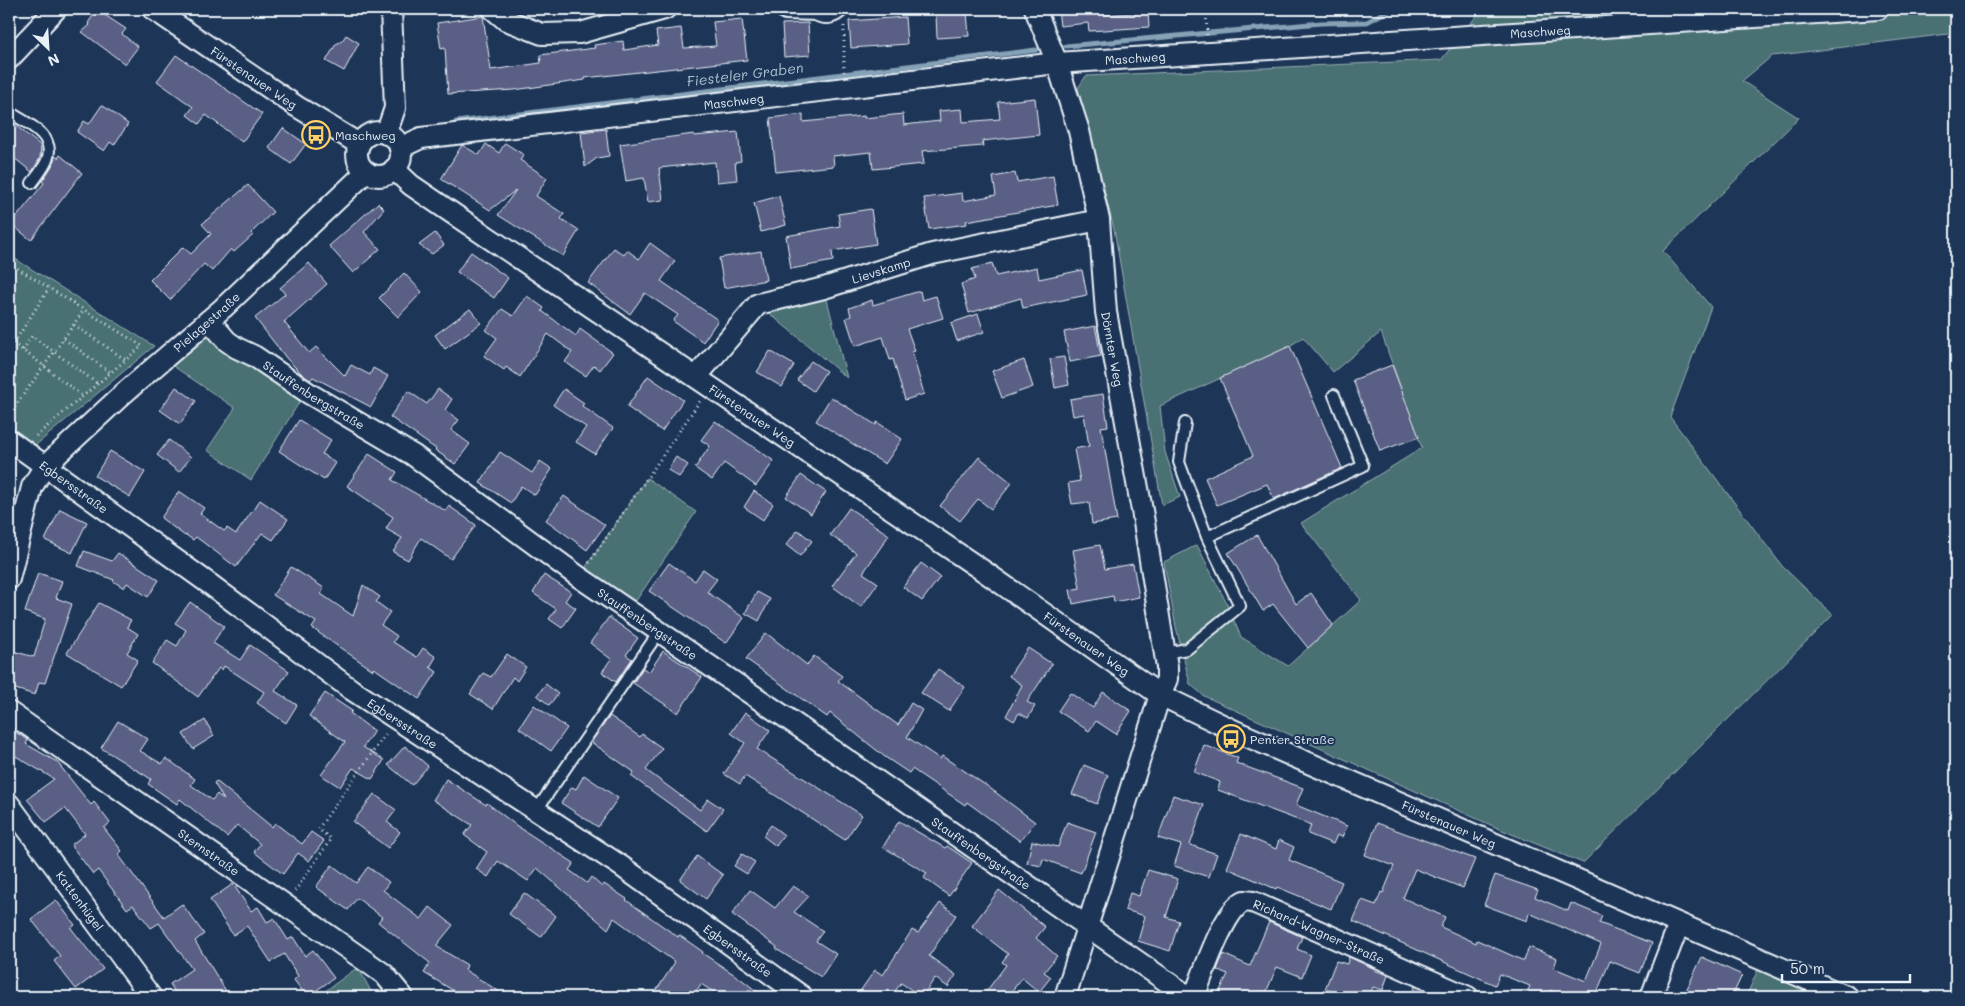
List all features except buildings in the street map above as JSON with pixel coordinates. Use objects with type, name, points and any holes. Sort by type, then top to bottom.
[{"type":"street","points":[[9,59],[56,9]]},
{"type":"street","name":"Fürstenauer Weg","points":[[153,9],[296,106],[359,144]]},
{"type":"street","points":[[391,9],[395,108],[393,141],[399,161],[394,169],[385,175],[379,176],[366,172],[358,162],[357,150],[363,139],[374,133],[393,141]]},
{"type":"street","points":[[494,9],[506,20],[542,34],[580,33],[665,9]]},
{"type":"street","points":[[786,9],[816,10],[841,15]]},
{"type":"street","name":"Dörnter Weg","points":[[1035,9],[1057,63],[1079,131],[1098,220],[1106,312],[1143,516],[1165,653],[1167,679],[1160,695]]},
{"type":"street","name":"Maschweg","points":[[393,141],[1057,63],[1878,9]]},
{"type":"street","name":"Fürstenauer Weg","points":[[394,169],[402,177],[444,207],[985,572],[1160,695],[1236,731],[1848,997]]},
{"type":"street","name":"Pielagestraße","points":[[9,579],[32,488],[44,467],[123,394],[209,320],[366,172]]},
{"type":"street","name":"Lievskamp","points":[[704,381],[758,304],[824,288],[932,254],[1098,220]]},
{"type":"street","name":"Stauffenbergstraße","points":[[209,320],[227,341],[254,356],[310,394],[413,455],[579,577],[1188,997]]},
{"type":"street","name":"Egbersstraße","points":[[9,440],[44,467],[211,585],[352,690],[620,866],[803,997]]},
{"type":"street","points":[[1065,997],[1160,695]]},
{"type":"street","name":"Sternstraße","points":[[9,712],[384,974],[403,997]]},
{"type":"street","name":"Kattenhügel","points":[[9,804],[151,997]]},
{"type":"street","name":"Richard-Wagner-Straße","points":[[1194,997],[1223,927],[1234,908],[1244,901],[1254,902],[1468,997]]},
{"type":"street","points":[[1651,997],[1679,924]]},
{"type":"lane","points":[[9,112],[33,126],[46,138],[49,148],[48,160],[32,183]]},
{"type":"lane","points":[[1207,536],[1363,466],[1334,395]]},
{"type":"lane","points":[[1165,653],[1187,649],[1240,606],[1207,536],[1179,462],[1185,423]]},
{"type":"lane","points":[[536,811],[659,632]]},
{"type":"path","points":[[1206,9],[1207,27]]},
{"type":"path","points":[[841,15],[844,69]]},
{"type":"path","points":[[9,264],[142,346],[37,437]]},
{"type":"path","points":[[14,343],[49,288]]},
{"type":"path","points":[[9,415],[84,310]]},
{"type":"path","points":[[74,325],[126,360]]},
{"type":"path","points":[[23,350],[32,336],[98,384]]},
{"type":"path","points":[[64,339],[111,372]]},
{"type":"path","points":[[9,340],[83,397]]},
{"type":"path","points":[[579,577],[704,381]]},
{"type":"path","points":[[286,904],[331,839],[318,829],[396,719]]},
{"type":"green space","points":[[1482,9],[1956,9],[1956,33],[1772,56],[1742,81],[1799,118],[1663,251],[1711,307],[1670,417],[1782,566],[1833,615],[1583,863],[1502,830],[1204,696],[1190,684],[1176,627],[1164,562],[1197,545],[1226,602],[1241,637],[1288,666],[1361,600],[1301,523],[1422,448],[1381,332],[1333,372],[1303,337],[1290,346],[1160,406],[1165,452],[1180,497],[1162,505],[1114,229],[1078,88],[1086,76],[1441,60]]},
{"type":"green space","points":[[9,255],[154,346],[36,445],[9,426]]},
{"type":"green space","points":[[824,288],[847,378],[758,304]]},
{"type":"green space","points":[[208,337],[300,401],[251,480],[207,450],[235,408],[173,366]]},
{"type":"green space","points":[[647,478],[696,512],[629,611],[579,577]]},
{"type":"green space","points":[[1762,960],[1848,997],[1746,997]]},
{"type":"green space","points":[[358,967],[374,997],[317,997]]},
{"type":"waterway","name":"Fiesteler Graben","points":[[1066,46],[1321,23],[1367,22],[1391,9]]},
{"type":"waterway","name":"Fiesteler Graben","points":[[456,122],[1036,50]]},
{"type":"place","name":"Maschweg","points":[[316,135]]},
{"type":"place","name":"Penter Straße","points":[[1231,739]]}]
